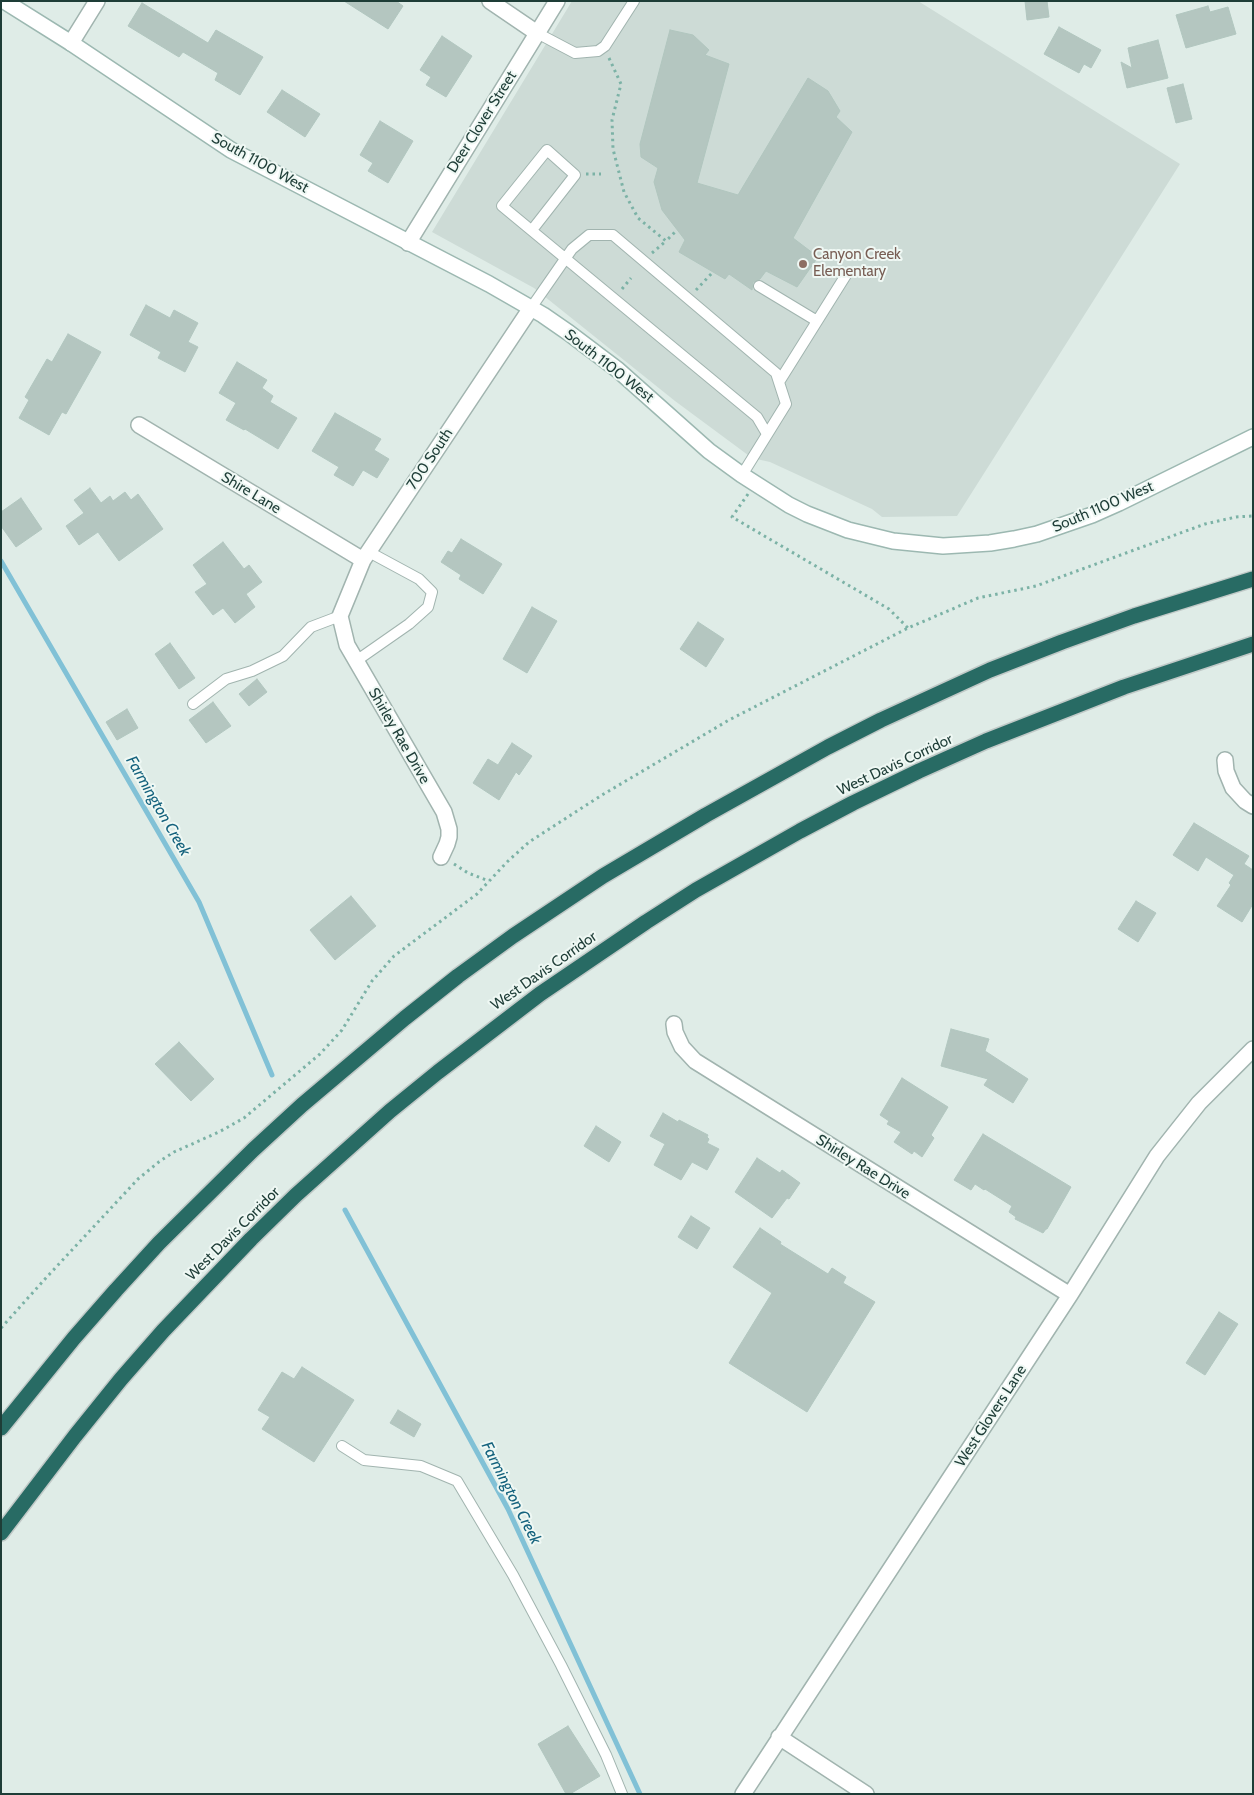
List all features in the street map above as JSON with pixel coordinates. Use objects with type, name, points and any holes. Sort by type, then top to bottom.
[{"type":"highway","points":[[1,1428],[110,1297],[159,1243],[225,1177],[302,1105],[353,1061],[458,976],[513,936],[603,876],[706,815],[819,752],[890,716],[981,674],[1062,642],[1134,616],[1253,579]]},
{"type":"highway","name":"West Davis Corridor","points":[[1,1533],[69,1443],[121,1379],[163,1331],[251,1239],[303,1189],[390,1112],[438,1072],[540,994],[696,890],[800,831],[869,795],[986,741],[1132,684],[1253,644]]},
{"type":"street","name":"South 1100 West","points":[[4,1],[71,43],[231,150],[490,284],[531,308],[569,332],[606,360],[709,450],[742,475],[807,514],[848,530],[870,536],[918,544],[967,545],[1029,536],[1092,515],[1119,503],[1249,437]]},
{"type":"street","points":[[71,43],[97,1]]},
{"type":"street","points":[[490,1],[537,33]]},
{"type":"street","name":"Deer Clover Street","points":[[408,243],[557,1]]},
{"type":"street","name":"700 South","points":[[340,616],[366,556],[531,308]]},
{"type":"street","name":"Shire Lane","points":[[139,425],[366,556]]},
{"type":"street","name":"Shirley Rae Drive","points":[[340,616],[347,645],[444,812],[449,829],[449,837],[441,857]]},
{"type":"street","points":[[1225,760],[1226,771],[1233,788],[1238,795],[1253,806]]},
{"type":"street","name":"Shirley Rae Drive","points":[[674,1024],[675,1032],[682,1048],[695,1061],[1070,1295]]},
{"type":"street","name":"West Glovers Lane","points":[[743,1794],[1070,1295],[1157,1156],[1199,1103],[1253,1049]]},
{"type":"street","points":[[779,1737],[866,1794]]},
{"type":"lane","points":[[537,33],[575,53],[598,51],[605,46],[634,1]]},
{"type":"lane","points":[[532,230],[576,175],[547,150],[502,206],[757,417],[767,434]]},
{"type":"lane","points":[[531,308],[572,249],[589,235],[613,235],[776,373],[786,404],[742,475]]},
{"type":"lane","points":[[779,382],[846,275]]},
{"type":"lane","points":[[759,286],[817,320]]},
{"type":"lane","points":[[356,661],[409,624],[428,607],[432,592],[419,579],[366,556]]},
{"type":"lane","points":[[193,704],[226,679],[252,671],[283,656],[311,628],[340,616]]},
{"type":"lane","points":[[342,1446],[364,1460],[421,1466],[457,1481],[513,1575],[561,1665],[606,1755],[622,1794]]},
{"type":"path","points":[[609,58],[621,84],[612,120],[613,149],[624,192],[638,218],[666,241]]},
{"type":"path","points":[[652,253],[677,230]]},
{"type":"path","points":[[696,290],[713,272]]},
{"type":"path","points":[[755,484],[732,517],[889,609],[908,628]]},
{"type":"path","points":[[1,1328],[84,1235],[148,1170],[174,1152],[219,1132],[244,1118],[320,1054],[342,1030],[372,981],[394,956],[477,894],[507,862],[530,842],[665,757],[799,683],[908,628],[978,598],[1036,586],[1204,524],[1253,516]]},
{"type":"path","points":[[441,857],[468,873],[489,881]]},
{"type":"shaded area","name":"Canyon Creek Elementary","points":[[572,1],[918,1],[1180,164],[957,516],[882,517],[872,509],[770,462],[752,458],[675,401],[534,288],[432,232]]},
{"type":"building","points":[[344,1],[396,1],[403,6],[388,29]]},
{"type":"building","points":[[1025,1],[1047,1],[1049,17],[1027,20]]},
{"type":"building","points":[[142,3],[208,43],[216,30],[263,57],[240,95],[215,80],[218,73],[183,52],[179,57],[128,26]]},
{"type":"building","points":[[1208,6],[1210,12],[1228,7],[1236,34],[1186,48],[1176,15]]},
{"type":"building","points":[[1059,27],[1101,50],[1091,68],[1084,64],[1079,73],[1044,54]]},
{"type":"building","name":"Canyon Creek Elementary","points":[[670,30],[693,35],[709,50],[705,55],[729,64],[697,183],[738,195],[808,78],[828,91],[840,111],[836,117],[852,132],[793,238],[818,257],[797,287],[766,271],[760,279],[753,282],[752,290],[729,274],[725,279],[679,252],[685,240],[662,210],[654,182],[658,168],[641,157],[640,144]]},
{"type":"building","points":[[442,36],[472,56],[446,97],[426,85],[431,77],[420,70]]},
{"type":"building","points":[[1158,40],[1168,78],[1127,88],[1121,62],[1132,68],[1128,48]]},
{"type":"building","points":[[1183,84],[1192,119],[1176,123],[1167,88]]},
{"type":"building","points":[[282,90],[320,114],[305,137],[267,112]]},
{"type":"building","points":[[380,121],[413,141],[388,183],[368,171],[373,163],[360,155]]},
{"type":"building","points":[[146,305],[170,318],[174,310],[198,323],[188,342],[198,347],[185,372],[158,358],[161,352],[130,335]]},
{"type":"building","points":[[68,334],[101,352],[66,414],[62,412],[49,435],[19,418],[29,400],[25,397],[47,359],[52,362]]},
{"type":"building","points":[[237,362],[267,380],[262,388],[273,396],[270,402],[297,418],[278,449],[226,420],[236,403],[219,393]]},
{"type":"building","points":[[335,413],[381,439],[374,450],[389,459],[377,478],[363,470],[353,486],[334,475],[339,467],[312,451]]},
{"type":"building","points":[[90,488],[101,503],[110,496],[113,501],[125,492],[131,500],[138,494],[163,529],[119,561],[98,532],[79,545],[66,526],[84,513],[74,500]]},
{"type":"building","points":[[21,498],[42,529],[16,547],[1,526],[1,512]]},
{"type":"building","points":[[461,539],[502,564],[483,594],[459,579],[461,575],[441,562],[448,551],[452,553]]},
{"type":"building","points":[[223,542],[244,569],[249,565],[262,582],[246,594],[255,607],[235,623],[223,608],[213,615],[195,592],[207,584],[193,565]]},
{"type":"building","points":[[532,607],[557,621],[527,673],[503,659]]},
{"type":"building","points":[[698,622],[724,639],[706,667],[680,649]]},
{"type":"building","points":[[170,643],[195,678],[179,689],[155,654]]},
{"type":"building","points":[[257,679],[267,692],[249,706],[239,694]]},
{"type":"building","points":[[213,702],[231,726],[206,743],[189,720]]},
{"type":"building","points":[[127,709],[138,728],[117,740],[106,722]]},
{"type":"building","points":[[512,743],[532,756],[519,775],[516,772],[499,800],[473,783],[488,759],[498,765]]},
{"type":"building","points":[[1194,823],[1249,856],[1244,864],[1253,870],[1253,904],[1242,922],[1217,906],[1231,885],[1229,883],[1234,875],[1206,857],[1198,871],[1173,855]]},
{"type":"building","points":[[351,896],[376,926],[335,960],[310,930]]},
{"type":"building","points":[[1136,901],[1156,913],[1138,942],[1118,929]]},
{"type":"building","points":[[951,1029],[989,1039],[985,1051],[1028,1079],[1013,1103],[984,1085],[988,1079],[941,1066]]},
{"type":"building","points":[[179,1042],[214,1079],[191,1101],[155,1064]]},
{"type":"building","points":[[902,1078],[948,1107],[931,1135],[934,1138],[922,1157],[914,1151],[912,1154],[894,1142],[901,1132],[887,1124],[889,1121],[880,1115]]},
{"type":"building","points":[[663,1113],[708,1135],[707,1143],[719,1149],[707,1170],[692,1162],[681,1180],[654,1165],[665,1144],[650,1136]]},
{"type":"building","points":[[596,1126],[621,1142],[609,1162],[584,1146]]},
{"type":"building","points":[[983,1134],[1071,1187],[1043,1233],[1015,1219],[1016,1217],[1009,1212],[1012,1206],[985,1189],[975,1184],[971,1190],[954,1180]]},
{"type":"building","points":[[757,1158],[780,1173],[782,1170],[800,1183],[772,1218],[735,1192]]},
{"type":"building","points":[[691,1216],[710,1228],[697,1249],[678,1237]]},
{"type":"building","points":[[760,1228],[781,1242],[780,1244],[828,1274],[832,1268],[846,1277],[843,1283],[875,1302],[807,1412],[729,1363],[772,1293],[733,1267]]},
{"type":"building","points":[[1219,1312],[1238,1324],[1205,1375],[1186,1363]]},
{"type":"building","points":[[302,1367],[354,1400],[314,1462],[262,1429],[270,1417],[258,1410],[282,1372],[294,1379]]},
{"type":"building","points":[[398,1410],[421,1424],[414,1437],[390,1423]]},
{"type":"building","points":[[568,1726],[600,1776],[570,1794],[566,1794],[538,1744]]},
{"type":"waterway","name":"Farmington Creek","points":[[1,561],[199,902],[272,1075]]},
{"type":"waterway","name":"Farmington Creek","points":[[345,1210],[508,1509],[640,1794]]},
{"type":"place","name":"Canyon Creek Elementary","points":[[803,264]]}]
